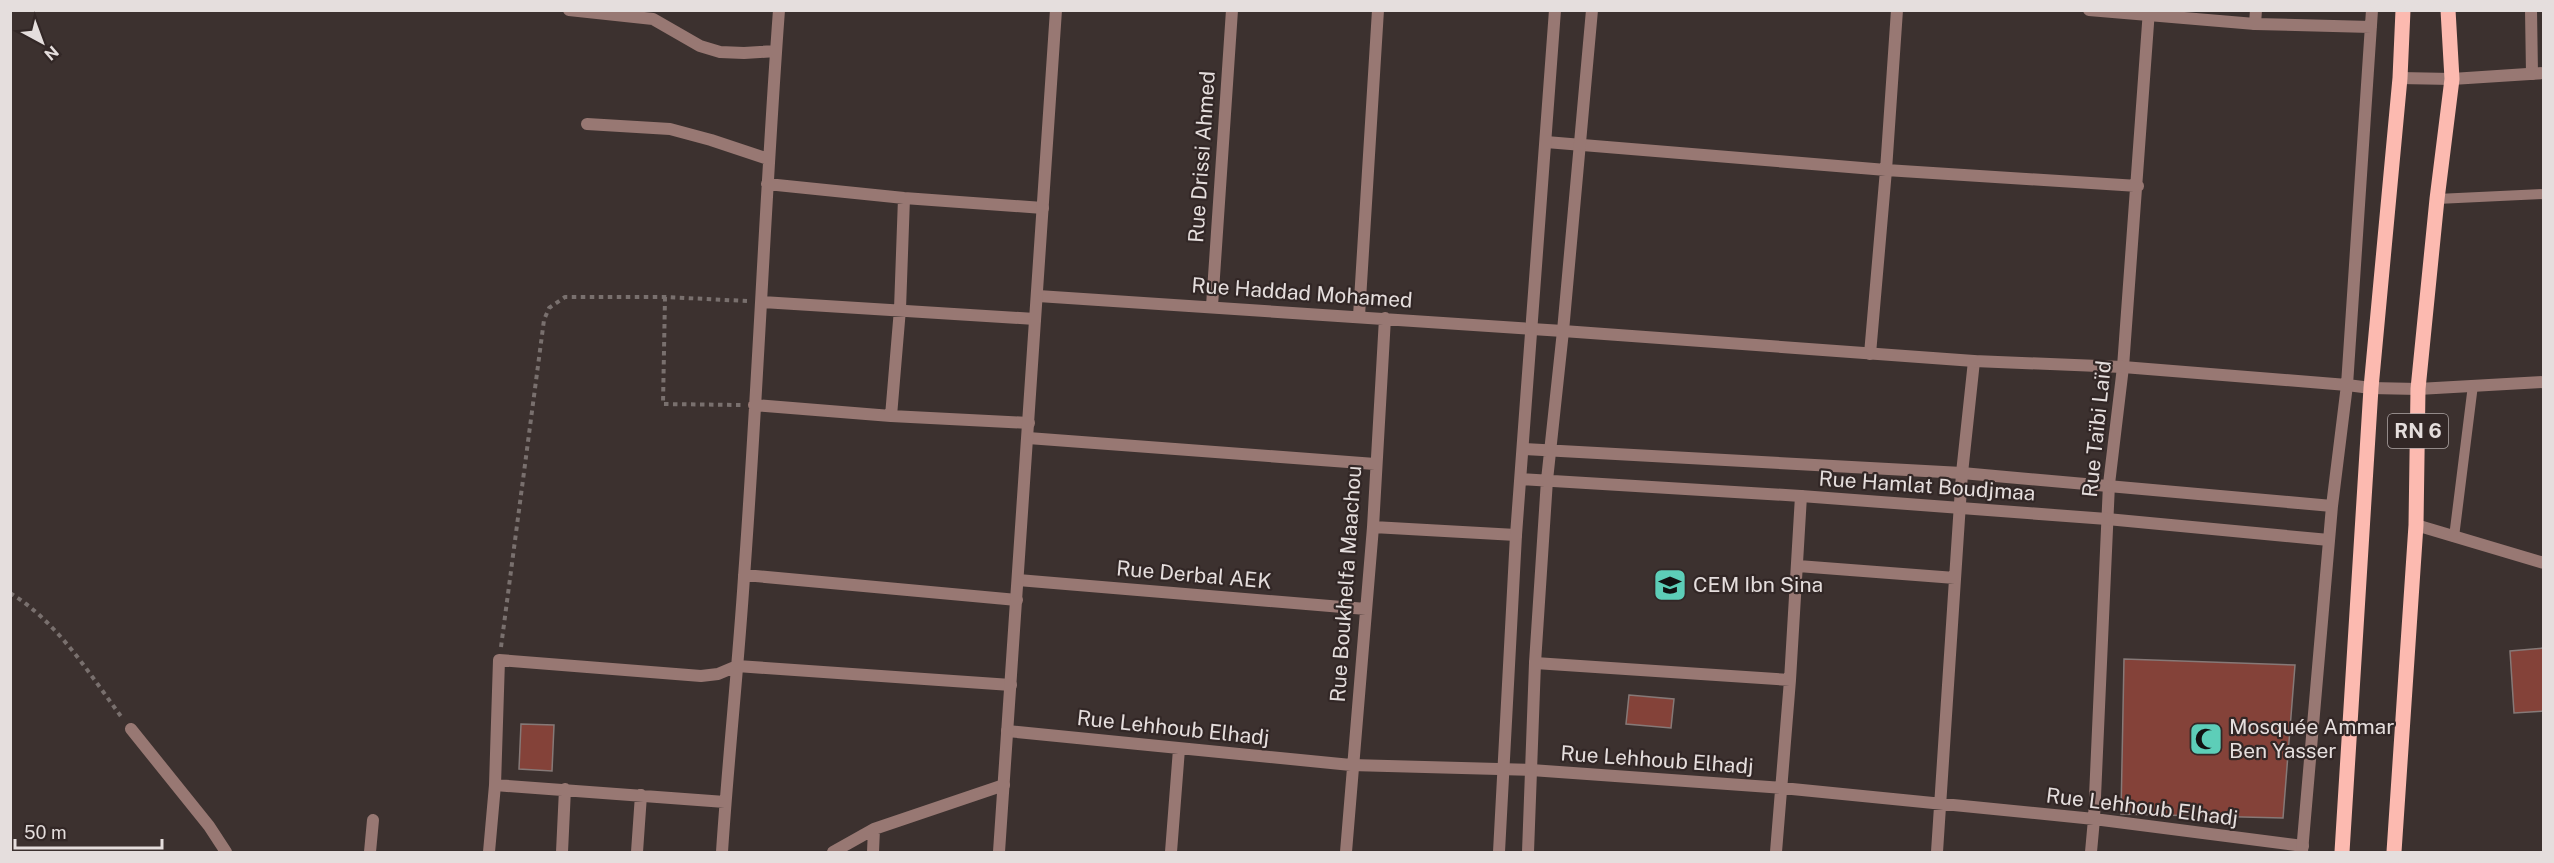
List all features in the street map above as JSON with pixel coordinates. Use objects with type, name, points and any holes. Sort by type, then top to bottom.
[{"type":"main road","name":"RN 6","points":[[2342,852],[2371,388],[2400,78],[2403,10]]},
{"type":"main road","name":"RN 6","points":[[2394,852],[2416,525],[2418,389],[2437,199],[2452,79],[2448,10]]},
{"type":"street","points":[[569,10],[653,20],[700,46],[720,52],[744,54],[776,51]]},
{"type":"street","points":[[722,852],[744,575],[762,302],[768,159],[780,10]]},
{"type":"street","points":[[999,852],[1056,10]]},
{"type":"street","name":"Rue Drissi Ahmed","points":[[1212,306],[1232,10]]},
{"type":"street","points":[[1359,316],[1378,10]]},
{"type":"street","points":[[1499,852],[1516,535],[1555,10]]},
{"type":"street","points":[[1528,852],[1535,663],[1547,480],[1581,145],[1592,10]]},
{"type":"street","points":[[1870,354],[1897,10]]},
{"type":"street","points":[[2089,10],[2149,13],[2254,24],[2371,27]]},
{"type":"street","points":[[2254,24],[2256,10]]},
{"type":"street","points":[[2303,849],[2332,506],[2346,385],[2372,10]]},
{"type":"street","points":[[2400,78],[2452,79],[2538,73],[2530,10]]},
{"type":"street","name":"Rue Taïbi Laïd","points":[[2091,852],[2109,484],[2123,367],[2149,13]]},
{"type":"street","points":[[587,124],[670,129],[768,159]]},
{"type":"street","points":[[1546,142],[1886,170],[2138,186]]},
{"type":"street","points":[[767,184],[904,198],[1044,208]]},
{"type":"street","points":[[891,416],[900,309],[904,198]]},
{"type":"street","name":"Rue Haddad Mohamed","points":[[1038,296],[1359,316],[1974,361],[2123,367],[2371,388],[2418,389],[2544,382]]},
{"type":"street","points":[[762,302],[1035,319]]},
{"type":"street","name":"Rue Boukhelfa Maachou","points":[[1346,852],[1351,765],[1373,527],[1385,318]]},
{"type":"street","points":[[1937,852],[1962,473],[1974,361]]},
{"type":"street","points":[[754,405],[891,416],[1029,423]]},
{"type":"street","points":[[1028,438],[1375,465]]},
{"type":"street","name":"Rue Hamlat Boudjmaa","points":[[1524,449],[1962,473],[2109,484],[2332,506]]},
{"type":"street","name":"Rue Hamlat Boudjmaa","points":[[1521,479],[1801,496],[2107,519],[2329,540]]},
{"type":"street","points":[[1776,852],[1790,680],[1801,496]]},
{"type":"street","points":[[2416,525],[2544,563]]},
{"type":"street","points":[[1373,527],[1516,535]]},
{"type":"street","points":[[1798,566],[1955,578]]},
{"type":"street","points":[[744,575],[1017,600]]},
{"type":"street","name":"Rue Derbal AEK","points":[[1018,580],[1366,609]]},
{"type":"street","points":[[489,852],[495,784],[499,660],[701,676],[718,674],[737,666],[1011,685]]},
{"type":"street","points":[[1535,663],[1790,680]]},
{"type":"street","points":[[131,729],[209,826],[226,852]]},
{"type":"street","name":"Rue Lehhoub Elhadj","points":[[1007,731],[1351,765],[1503,768],[1782,788],[2094,819],[2303,849]]},
{"type":"street","points":[[1171,852],[1179,748]]},
{"type":"street","points":[[495,784],[726,802]]},
{"type":"street","points":[[832,852],[874,828],[1004,785]]},
{"type":"street","points":[[562,852],[566,789]]},
{"type":"street","points":[[637,852],[641,795]]},
{"type":"street","points":[[370,852],[373,820]]},
{"type":"street","points":[[873,852],[874,828]]},
{"type":"lane","points":[[2437,199],[2544,194]]},
{"type":"lane","points":[[2454,537],[2473,386]]},
{"type":"path","points":[[499,660],[544,320],[549,308],[564,297],[665,297],[762,302]]},
{"type":"path","points":[[665,297],[663,404],[754,405]]},
{"type":"path","points":[[10,593],[28,604],[74,653],[131,729]]},
{"type":"building","points":[[2544,648],[2544,711],[2514,713],[2510,651]]},
{"type":"building","name":"Mosquée Ammar Ben Yasser","points":[[2124,659],[2295,665],[2283,818],[2121,814]]},
{"type":"building","points":[[1629,695],[1674,699],[1671,728],[1626,724]]},
{"type":"building","points":[[521,724],[554,725],[552,771],[519,769]]},
{"type":"place","name":"CEM Ibn Sina","points":[[1670,585]]},
{"type":"place","name":"Mosquée Ammar Ben Yasser","points":[[2206,739]]}]
